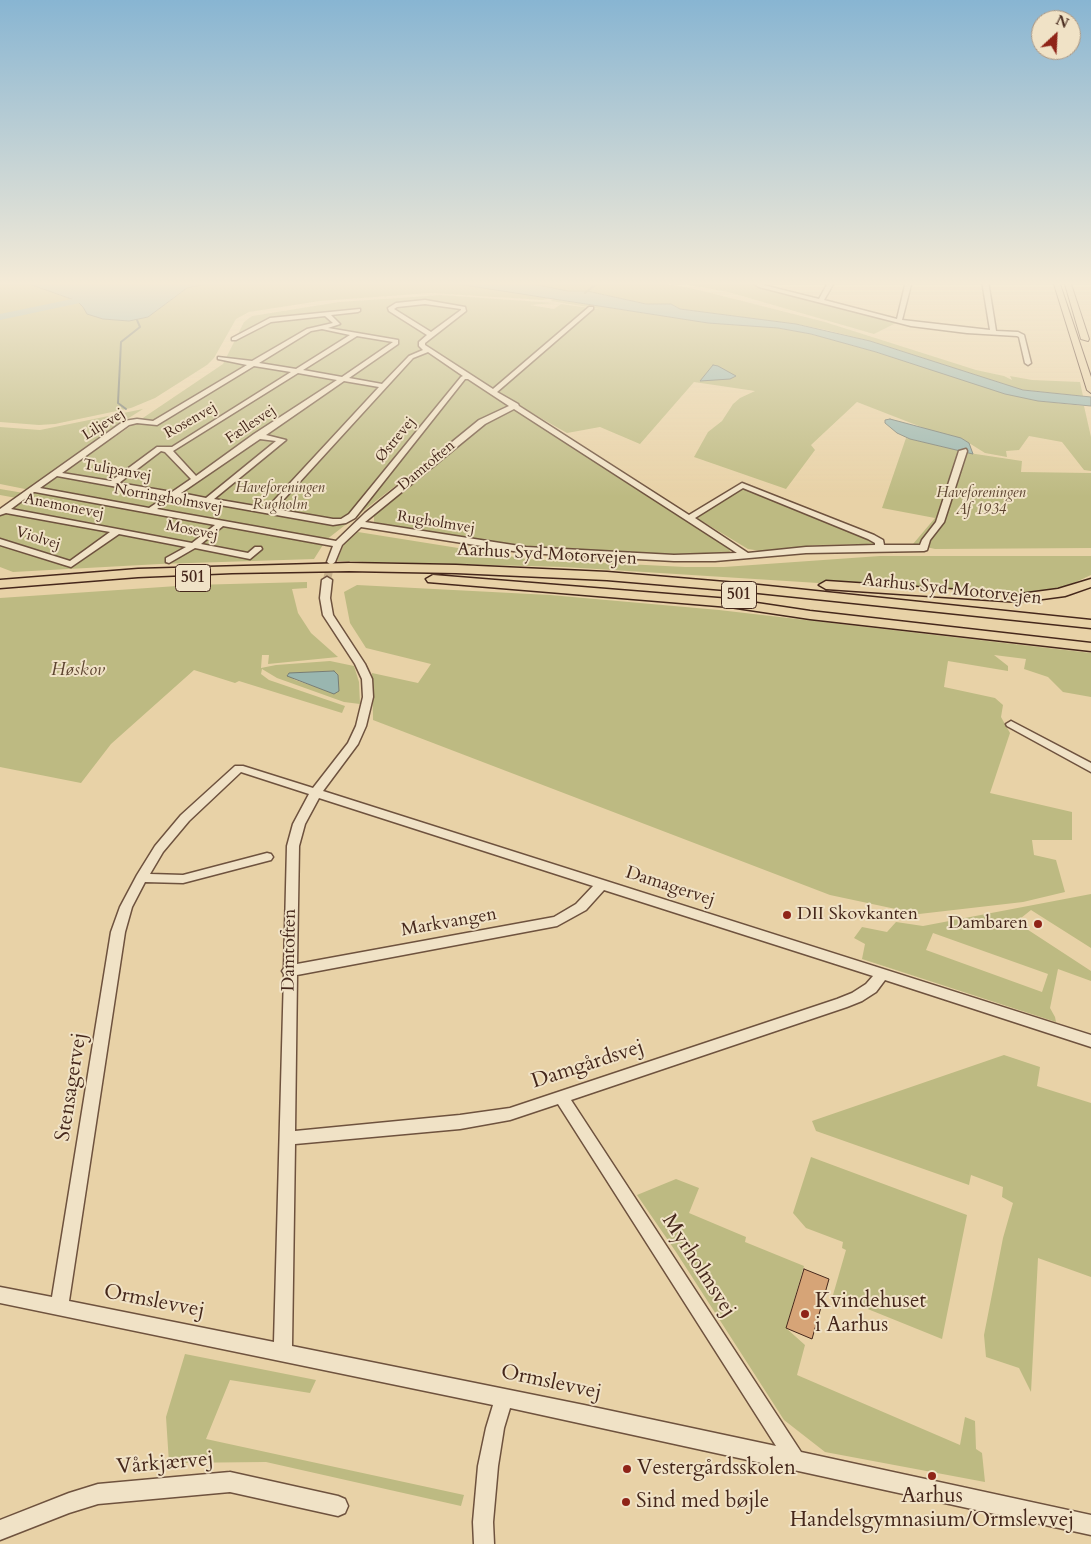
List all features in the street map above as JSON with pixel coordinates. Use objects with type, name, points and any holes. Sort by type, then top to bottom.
[{"type":"highway","name":"Aarhus Syd Motorvejen","points":[[0,584],[118,574],[222,569],[528,572],[688,582],[1091,624]]},
{"type":"highway","points":[[386,571],[541,569],[767,581],[1008,598],[1052,594],[1091,583]]},
{"type":"highway","points":[[386,571],[730,603],[810,615],[1091,643]]},
{"type":"highway","name":"Aarhus Syd Motorvejen","points":[[0,592],[184,579],[386,571],[680,590],[873,608],[1091,632]]},
{"type":"highway","points":[[767,581],[1091,613]]},
{"type":"highway","points":[[1026,638],[1091,647]]},
{"type":"main road","points":[[1079,353],[1091,390]]},
{"type":"street","name":"Liljevej","points":[[35,490],[127,423],[137,421],[154,423],[271,353]]},
{"type":"street","name":"Rosenvej","points":[[112,484],[163,450],[174,449],[326,353]]},
{"type":"street","name":"Fællesvej","points":[[151,510],[257,436],[383,353]]},
{"type":"street","points":[[269,511],[383,386],[411,357],[421,353]]},
{"type":"street","points":[[433,353],[691,517],[747,556]]},
{"type":"street","points":[[494,392],[539,353]]},
{"type":"street","points":[[1026,353],[1028,363]]},
{"type":"street","points":[[220,358],[383,386]]},
{"type":"street","name":"Østrevej","points":[[343,521],[352,516],[463,378],[469,376]]},
{"type":"street","name":"Damtoften","points":[[331,562],[338,544],[359,524],[474,428],[494,415],[516,406]]},
{"type":"street","points":[[208,500],[282,440],[257,436]]},
{"type":"street","points":[[163,450],[195,479]]},
{"type":"street","points":[[691,517],[742,485],[871,537],[880,542],[879,547],[926,550],[926,540],[940,522],[963,450]]},
{"type":"street","name":"Tulipanvej","points":[[56,474],[333,522],[343,521]]},
{"type":"street","points":[[2,511],[35,490]]},
{"type":"street","name":"Norringholmsvej","points":[[35,490],[338,544]]},
{"type":"street","name":"Anemonevej","points":[[2,511],[118,531]]},
{"type":"street","points":[[169,560],[193,546],[222,523]]},
{"type":"street","name":"Rugholmvej","points":[[359,524],[526,550],[674,558],[715,558],[806,550],[879,547]]},
{"type":"street","name":"Violvej","points":[[0,542],[71,564],[118,531]]},
{"type":"street","name":"Mosevej","points":[[118,531],[250,556],[258,549]]},
{"type":"street","name":"Damtoften","points":[[283,1352],[288,1138],[289,972],[293,846],[299,824],[316,792],[353,744],[361,726],[368,697],[364,672],[328,615],[325,598],[327,580]]},
{"type":"street","points":[[1011,724],[1091,768]]},
{"type":"street","name":"Damagervej","points":[[239,768],[1091,1041]]},
{"type":"street","name":"Stensagervej","points":[[59,1308],[118,932],[126,907],[141,878],[160,849],[185,818],[239,768]]},
{"type":"street","points":[[141,878],[183,878],[267,857]]},
{"type":"street","name":"Markvangen","points":[[289,972],[557,921],[581,907],[602,884]]},
{"type":"street","name":"Damgårdsvej","points":[[288,1138],[484,1119],[510,1114],[842,1003],[857,997],[870,988],[882,973]]},
{"type":"street","name":"Myrholmsvej","points":[[561,1097],[796,1461]]},
{"type":"street","name":"Ormslevvej","points":[[0,1295],[504,1398],[1091,1526]]},
{"type":"street","points":[[484,1544],[483,1522],[488,1466],[495,1428],[504,1398]]},
{"type":"street","name":"Vårkjærvej","points":[[0,1530],[98,1494],[230,1482],[338,1506]]},
{"type":"green space","points":[[0,353],[217,353],[207,365],[155,398],[131,408],[55,424],[39,425],[0,422]]},
{"type":"green space","name":"Haveforeningen Rugholm","points":[[228,353],[879,353],[1038,401],[1084,406],[1091,437],[1091,471],[1084,470],[1062,442],[1029,436],[1019,450],[1006,451],[1007,457],[985,453],[961,438],[929,430],[857,402],[811,445],[815,450],[786,489],[694,457],[708,432],[722,421],[733,404],[740,398],[755,391],[694,382],[640,444],[600,427],[567,433],[516,404],[481,419],[326,540],[314,559],[160,564],[13,572],[0,567],[0,514],[22,499],[0,495],[0,489],[30,494],[223,364]]},
{"type":"green space","points":[[908,353],[923,353],[976,370],[1004,376],[1012,380],[1010,376],[1032,380],[1080,382],[1083,396],[1023,390]]},
{"type":"green space","points":[[143,409],[105,433],[109,434],[30,490],[0,484],[0,427],[40,430]]},
{"type":"green space","points":[[519,410],[728,543],[730,552],[717,555],[683,556],[504,545],[374,523],[374,513],[470,432],[508,411]]},
{"type":"green space","name":"Haveforeningen Af 1934","points":[[906,438],[969,453],[1022,461],[1021,472],[1091,473],[1091,548],[935,549],[913,544],[935,518],[882,508]]},
{"type":"green space","points":[[737,485],[872,539],[874,544],[817,545],[761,551],[748,549],[690,514]]},
{"type":"green space","points":[[358,532],[527,559],[685,567],[724,567],[880,556],[1091,556],[1091,575],[1063,588],[1008,595],[565,567],[337,561],[344,544]]},
{"type":"green space","name":"Høskov","points":[[307,582],[307,588],[292,589],[298,613],[311,633],[338,657],[268,664],[269,655],[262,655],[261,668],[330,661],[354,666],[359,682],[360,704],[344,702],[277,678],[262,669],[261,674],[269,680],[345,706],[342,713],[239,681],[235,683],[194,670],[111,744],[81,783],[0,767],[0,598],[192,585]],"holes":[[[334,671],[337,693],[295,680],[287,674]]]},
{"type":"green space","points":[[357,585],[550,595],[719,610],[1091,653],[1091,697],[1063,692],[1048,677],[1024,669],[1026,659],[994,655],[1008,666],[1008,671],[948,661],[944,687],[995,698],[1003,705],[1001,717],[1010,733],[990,793],[1072,812],[1072,840],[1032,840],[1034,855],[1056,860],[1065,892],[1023,902],[919,914],[830,895],[373,720],[372,673],[418,683],[431,664],[366,648],[350,623],[344,592]]},
{"type":"green space","points":[[1091,894],[1091,948],[1031,910],[1016,922],[1091,971],[1091,981],[1058,969],[1050,1008],[1056,1022],[862,959],[865,944],[854,938],[862,927],[887,932],[896,922],[923,926]],"holes":[[[933,933],[1048,974],[1042,992],[926,950]]]},
{"type":"green space","points":[[1004,1055],[1040,1067],[1037,1086],[1091,1103],[1091,1277],[1038,1258],[1031,1392],[1019,1368],[986,1357],[984,1335],[1003,1238],[1013,1203],[1002,1197],[1003,1187],[971,1175],[969,1185],[816,1131],[812,1121]]},
{"type":"green space","points":[[811,1157],[967,1215],[942,1339],[833,1295],[846,1250],[842,1248],[843,1242],[806,1228],[793,1213]]},
{"type":"green space","points":[[676,1179],[699,1188],[689,1213],[746,1237],[745,1242],[804,1266],[786,1328],[805,1345],[797,1375],[960,1445],[965,1417],[975,1421],[976,1449],[982,1453],[985,1482],[825,1452],[784,1420],[637,1195]]},
{"type":"green space","points":[[185,1354],[316,1380],[310,1393],[230,1380],[206,1439],[464,1495],[461,1506],[266,1462],[169,1463],[166,1417]]},
{"type":"water","points":[[879,353],[908,353],[1023,390],[1091,397],[1091,406],[1038,401],[1005,394]]},
{"type":"water","points":[[713,365],[736,376],[730,379],[700,381]]},
{"type":"water","points":[[890,419],[961,438],[969,443],[973,454],[910,439],[897,433],[885,423],[885,420]]},
{"type":"water","points":[[334,671],[338,675],[339,691],[334,694],[287,676],[289,673]]},
{"type":"building","name":"Kvindehuset i Aarhus","points":[[804,1269],[829,1279],[812,1339],[786,1328]]},
{"type":"waterway","points":[[120,353],[118,403],[126,409]]},
{"type":"tunnel","points":[[327,580],[331,562]]},
{"type":"place","name":"DII Skovkanten","points":[[787,915]]},
{"type":"place","name":"Dambaren","points":[[1038,924]]},
{"type":"place","name":"Kvindehuset i Aarhus","points":[[805,1314]]},
{"type":"place","name":"Vestergårdsskolen","points":[[627,1469]]},
{"type":"place","name":"Aarhus Handelsgymnasium/Ormslevvej","points":[[932,1476]]},
{"type":"place","name":"Sind med bøjle","points":[[626,1502]]}]
